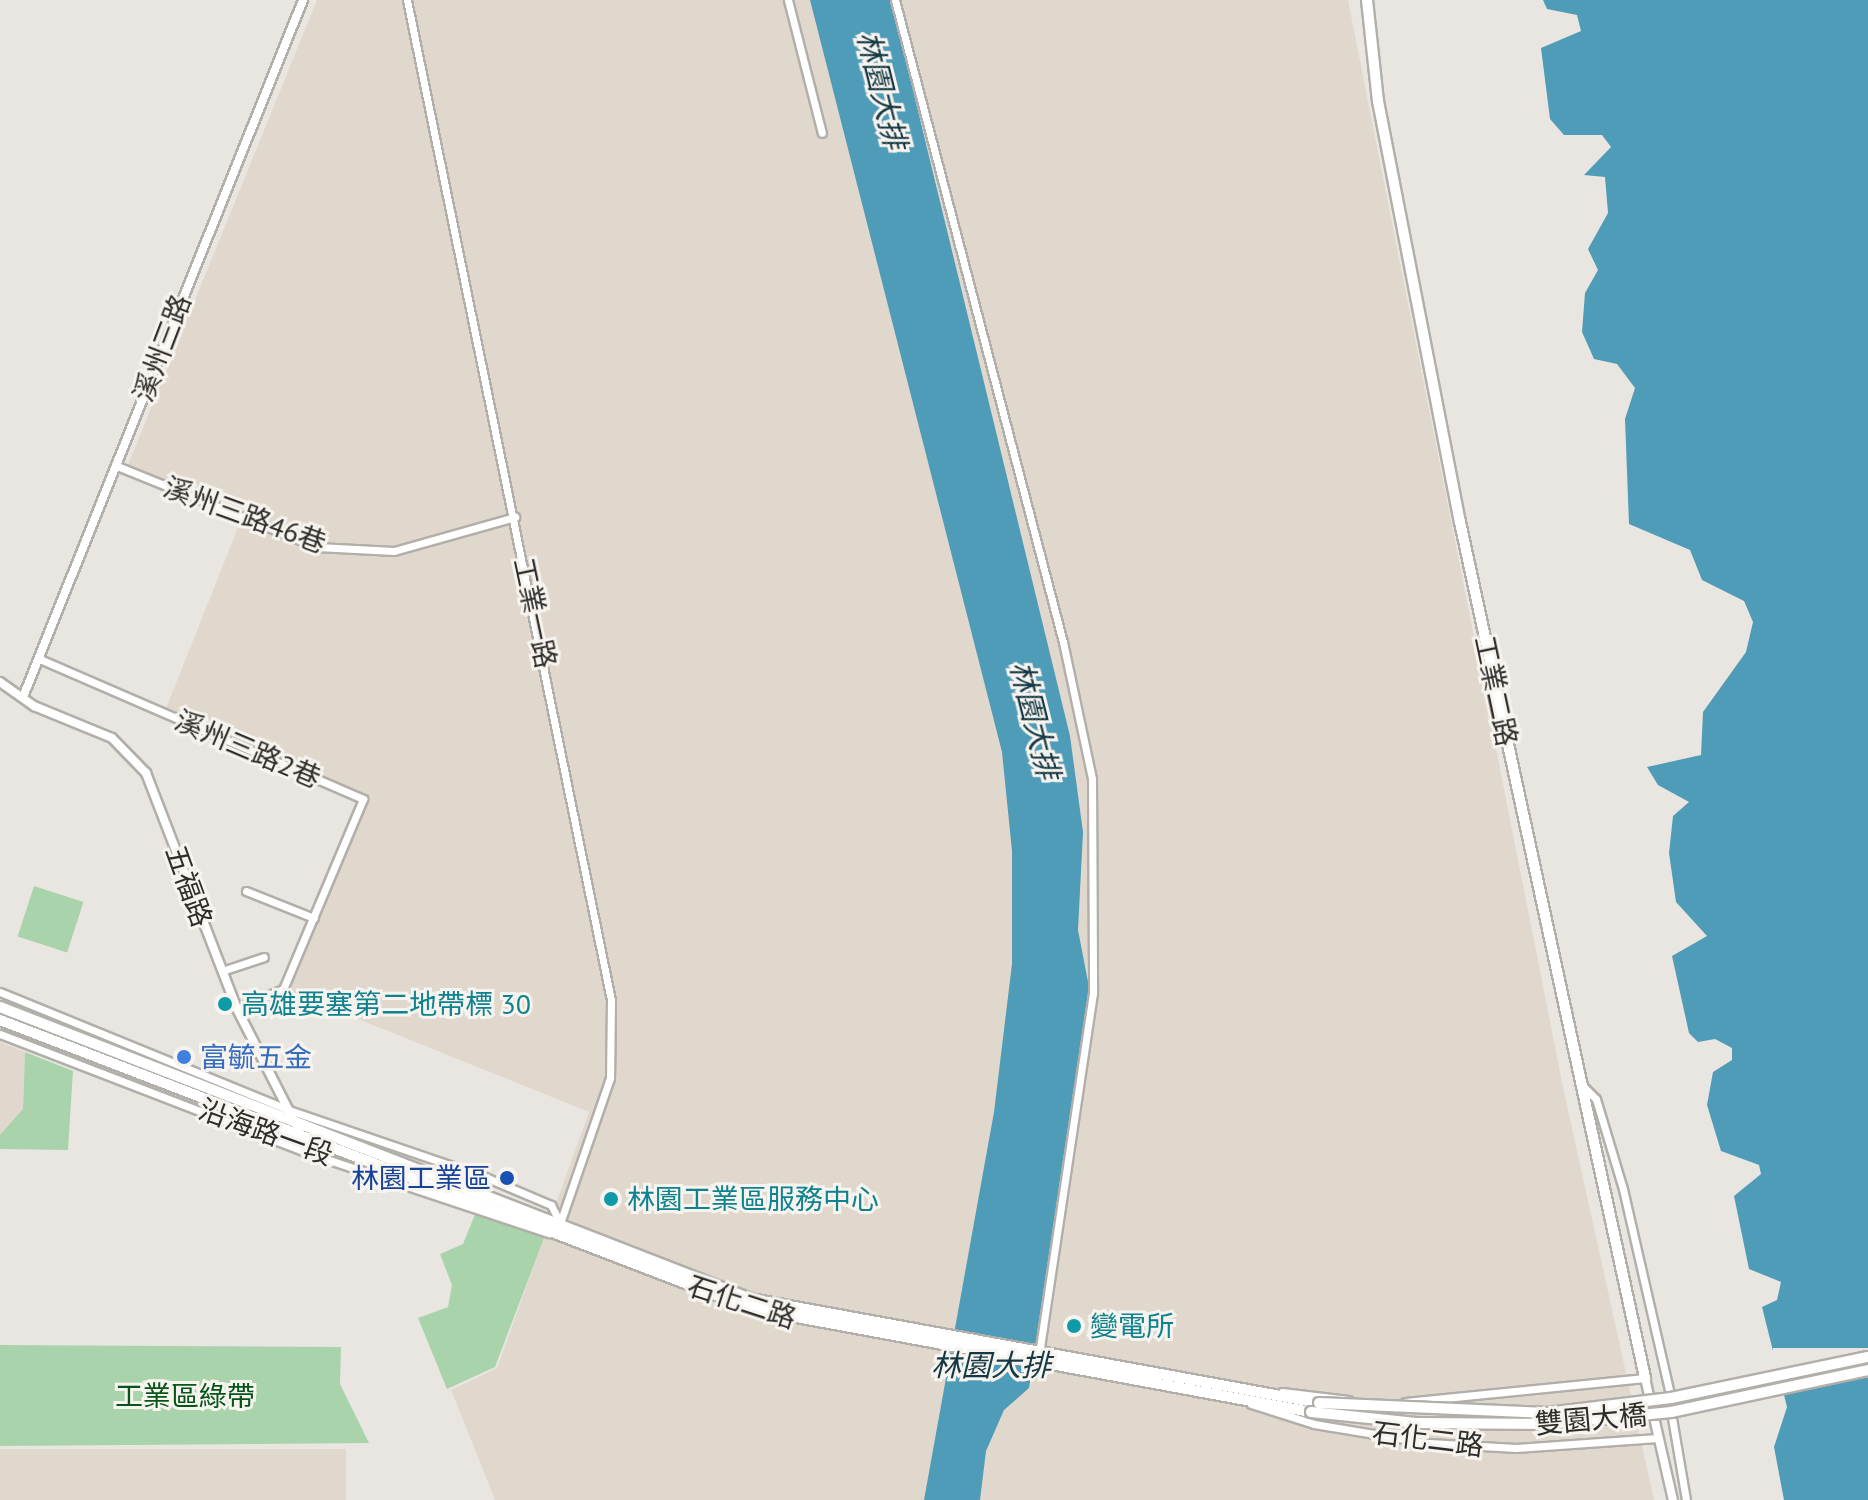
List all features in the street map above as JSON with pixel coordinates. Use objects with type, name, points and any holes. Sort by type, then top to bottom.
[{"type":"main road","name":"工業二路","points":[[1367,0],[1378,101],[1460,522],[1645,1378]]},
{"type":"main road","name":"沿海路一段","points":[[0,1007],[559,1228]]},
{"type":"main road","name":"沿海路一段","points":[[0,1020],[309,1149],[339,1149],[559,1228]]},
{"type":"main road","name":"石化二路","points":[[559,1228],[772,1305],[1044,1354],[1311,1412]]},
{"type":"main road","name":"石化二路","points":[[559,1228],[753,1309],[1049,1368],[1246,1398],[1319,1403]]},
{"type":"main road","name":"雙園大橋","points":[[1319,1403],[1547,1413],[1671,1398],[1868,1357]]},
{"type":"main road","name":"雙園大橋","points":[[1311,1412],[1487,1425],[1671,1412],[1868,1370]]},
{"type":"street","name":"溪州三路","points":[[23,697],[42,660],[303,0]]},
{"type":"street","name":"工業一路","points":[[407,0],[515,517],[612,1011],[610,1078],[559,1228]]},
{"type":"street","points":[[788,0],[822,133]]},
{"type":"street","points":[[895,0],[1063,642],[1092,779],[1093,993],[1044,1354]]},
{"type":"street","name":"溪州三路46巷","points":[[117,466],[317,547],[394,551],[515,517]]},
{"type":"street","name":"溪州三路2巷","points":[[42,660],[363,799],[314,918]]},
{"type":"street","name":"五福路","points":[[0,682],[23,697],[112,738],[146,773],[237,1009],[309,1149]]},
{"type":"street","points":[[237,1009],[283,989],[314,918],[246,891]]},
{"type":"street","points":[[222,971],[264,957]]},
{"type":"street","name":"沿海路一段","points":[[0,992],[289,1110],[512,1188],[551,1205],[559,1228]]},
{"type":"street","name":"沿海路一段","points":[[0,1034],[309,1149]]},
{"type":"street","points":[[1581,1084],[1596,1099],[1623,1189],[1671,1398]]},
{"type":"street","points":[[1645,1378],[1673,1500]]},
{"type":"street","name":"石化二路","points":[[1246,1398],[1463,1400],[1645,1378]]},
{"type":"street","name":"石化二路","points":[[1246,1398],[1283,1417],[1429,1443],[1516,1448],[1658,1438]]},
{"type":"street","points":[[1671,1412],[1686,1500]]},
{"type":"shaded area","points":[[317,0],[1348,0],[1564,1092],[1654,1500],[495,1500],[451,1390],[497,1368],[589,1112],[289,991],[369,796],[165,711],[241,520],[125,472]]},
{"type":"shaded area","points":[[0,1042],[25,1052],[23,1109],[0,1138]]},
{"type":"shaded area","points":[[0,1449],[346,1449],[346,1500],[0,1500]]},
{"type":"green space","points":[[34,886],[83,902],[67,952],[18,936]]},
{"type":"green space","points":[[25,1052],[73,1071],[68,1150],[0,1149],[0,1135],[23,1109]]},
{"type":"green space","points":[[476,1212],[544,1238],[495,1367],[447,1389],[418,1318],[448,1307],[452,1285],[440,1254],[463,1244]]},
{"type":"green space","name":"工業區綠帶","points":[[0,1345],[341,1347],[340,1384],[369,1443],[0,1446]]},
{"type":"water","name":"林園大排","points":[[810,0],[891,0],[1070,736],[1083,832],[1078,930],[1089,987],[1029,1388],[1004,1410],[986,1451],[980,1500],[924,1500],[994,1112],[1012,964],[1012,851],[1002,752]]},
{"type":"water","points":[[1543,0],[1868,0],[1868,1500],[1784,1500],[1774,1447],[1787,1407],[1762,1307],[1777,1300],[1781,1282],[1749,1269],[1734,1196],[1761,1174],[1759,1165],[1721,1151],[1707,1105],[1713,1072],[1732,1060],[1732,1048],[1715,1039],[1698,1042],[1689,1033],[1672,956],[1707,936],[1676,902],[1669,853],[1673,816],[1689,802],[1658,785],[1647,767],[1701,755],[1703,712],[1746,652],[1753,622],[1744,601],[1702,580],[1690,550],[1629,524],[1625,419],[1635,388],[1617,364],[1594,359],[1582,332],[1585,293],[1598,270],[1588,249],[1608,213],[1605,177],[1584,175],[1611,147],[1602,135],[1564,135],[1550,119],[1541,48],[1581,31],[1577,15],[1547,9]]},
{"type":"pier","points":[[1773,1348],[1868,1348],[1868,1378],[1773,1378]]},
{"type":"place","name":"高雄要塞第二地帶標 30","points":[[225,1004]]},
{"type":"place","name":"富毓五金","points":[[184,1057]]},
{"type":"place","name":"林園工業區","points":[[507,1178]]},
{"type":"place","name":"林園工業區服務中心","points":[[611,1199]]},
{"type":"place","name":"變電所","points":[[1074,1326]]}]
